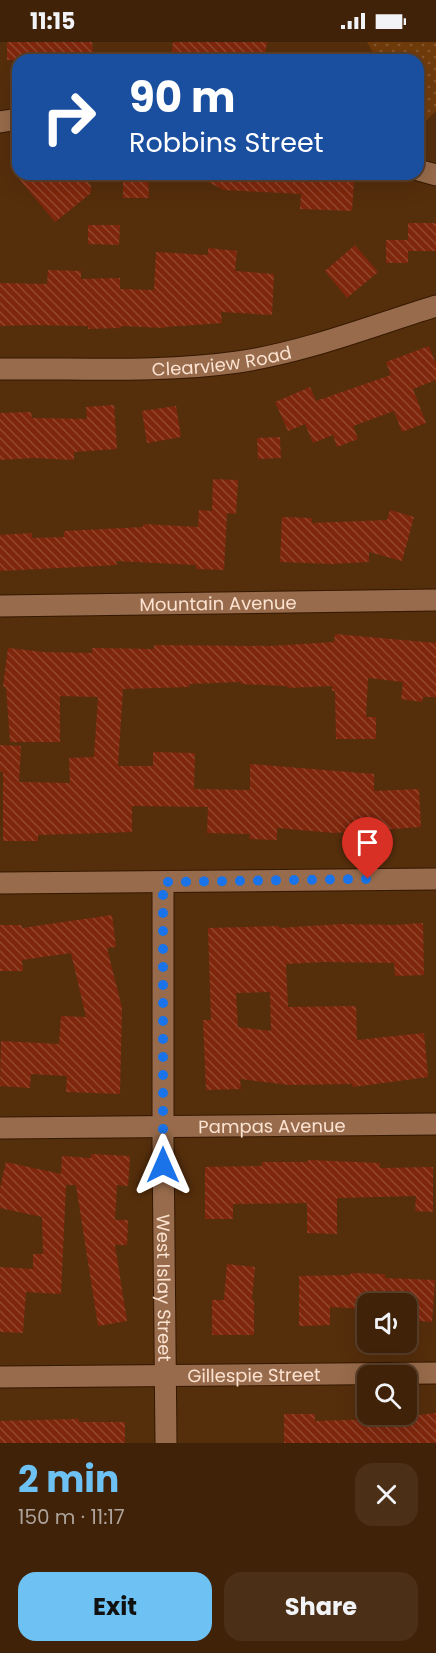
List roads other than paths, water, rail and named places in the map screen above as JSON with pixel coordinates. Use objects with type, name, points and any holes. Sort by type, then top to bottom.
[{"type":"street","name":"Clearview Road","points":[[0,369],[182,367],[238,362],[321,342],[436,306]]},
{"type":"street","name":"Mountain Avenue","points":[[0,606],[436,600]]},
{"type":"street","points":[[0,883],[436,879]]},
{"type":"street","name":"West Islay Street","points":[[163,882],[166,1443]]},
{"type":"street","name":"Pampas Avenue","points":[[0,1128],[436,1124]]},
{"type":"street","name":"Gillespie Street","points":[[0,1377],[436,1373]]}]
